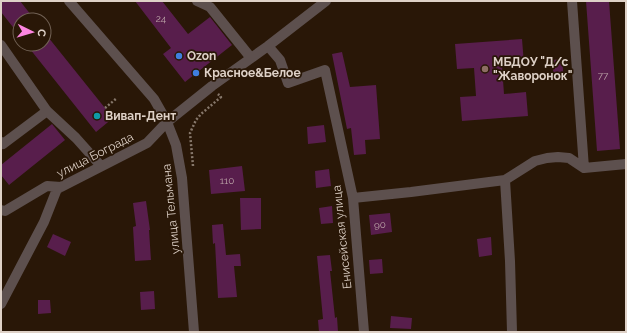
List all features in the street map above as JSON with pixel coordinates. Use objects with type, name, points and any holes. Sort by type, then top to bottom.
[{"type":"street","name":"улица Тельмана","points":[[69,1],[154,99],[167,122],[176,145],[182,178],[194,332]]},
{"type":"street","points":[[197,1],[210,7],[251,58]]},
{"type":"street","name":"улица Бограда","points":[[1,304],[44,222],[57,190],[147,143],[167,122],[212,86],[268,46],[326,1]]},
{"type":"street","points":[[572,1],[584,168]]},
{"type":"street","points":[[1,45],[47,110],[76,138],[101,166]]},
{"type":"street","name":"Енисейская улица","points":[[268,46],[280,60],[288,83],[325,70],[353,198],[364,332]]},
{"type":"street","points":[[1,142],[3,144],[47,110]]},
{"type":"street","points":[[353,198],[505,180],[535,161],[547,158],[569,158],[584,168],[626,164]]},
{"type":"street","points":[[505,180],[510,261],[512,332]]},
{"type":"street","points":[[2,211],[47,186],[61,187]]},
{"type":"path","points":[[196,120],[221,97],[218,93]]},
{"type":"path","points":[[105,108],[117,98]]},
{"type":"building","points":[[1,1],[20,1],[29,12],[12,12],[12,26],[1,12]]},
{"type":"building","points":[[135,1],[162,1],[188,34],[210,17],[232,45],[185,82],[163,54],[171,48]]},
{"type":"building","points":[[586,1],[609,1],[620,149],[597,151]]},
{"type":"building","points":[[522,39],[524,64],[502,66],[504,94],[526,92],[528,116],[462,121],[460,97],[476,96],[474,68],[457,69],[455,44]]},
{"type":"building","points":[[52,42],[113,118],[96,132],[32,52],[52,52]]},
{"type":"building","points":[[342,52],[350,87],[376,85],[380,139],[365,140],[366,154],[354,155],[351,128],[347,129],[332,54]]},
{"type":"building","points":[[562,59],[564,80],[554,80],[552,60]]},
{"type":"building","points":[[52,124],[65,140],[9,185],[1,175],[1,165]]},
{"type":"building","points":[[324,125],[326,142],[308,144],[307,127]]},
{"type":"building","points":[[242,166],[245,191],[211,194],[209,170]]},
{"type":"building","points":[[329,169],[331,186],[316,188],[315,171]]},
{"type":"building","points":[[240,198],[261,198],[261,229],[241,230]]},
{"type":"building","points":[[146,201],[150,230],[151,260],[135,261],[133,227],[136,226],[133,203]]},
{"type":"building","points":[[332,206],[333,223],[321,224],[319,208]]},
{"type":"building","points":[[390,213],[392,232],[371,235],[369,215]]},
{"type":"building","points":[[223,224],[226,255],[240,254],[241,266],[234,266],[237,297],[218,298],[215,243],[213,244],[212,225]]},
{"type":"building","points":[[53,234],[71,242],[65,256],[47,247]]},
{"type":"building","points":[[491,237],[492,255],[479,257],[477,239]]},
{"type":"building","points":[[330,255],[332,271],[330,271],[338,332],[319,332],[318,320],[323,319],[317,256]]},
{"type":"building","points":[[382,259],[383,273],[370,274],[369,260]]},
{"type":"building","points":[[154,291],[155,309],[141,310],[140,292]]},
{"type":"building","points":[[38,300],[50,300],[51,313],[38,314]]},
{"type":"building","points":[[391,316],[412,318],[411,329],[390,328]]},
{"type":"place","name":"Ozon","points":[[179,56]]},
{"type":"place","name":"МБДОУ \"Д/с \"Жаворонок\"","points":[[485,69]]},
{"type":"place","name":"Красное&Белое","points":[[196,73]]},
{"type":"place","name":"Вивап-Дент","points":[[97,116]]}]
